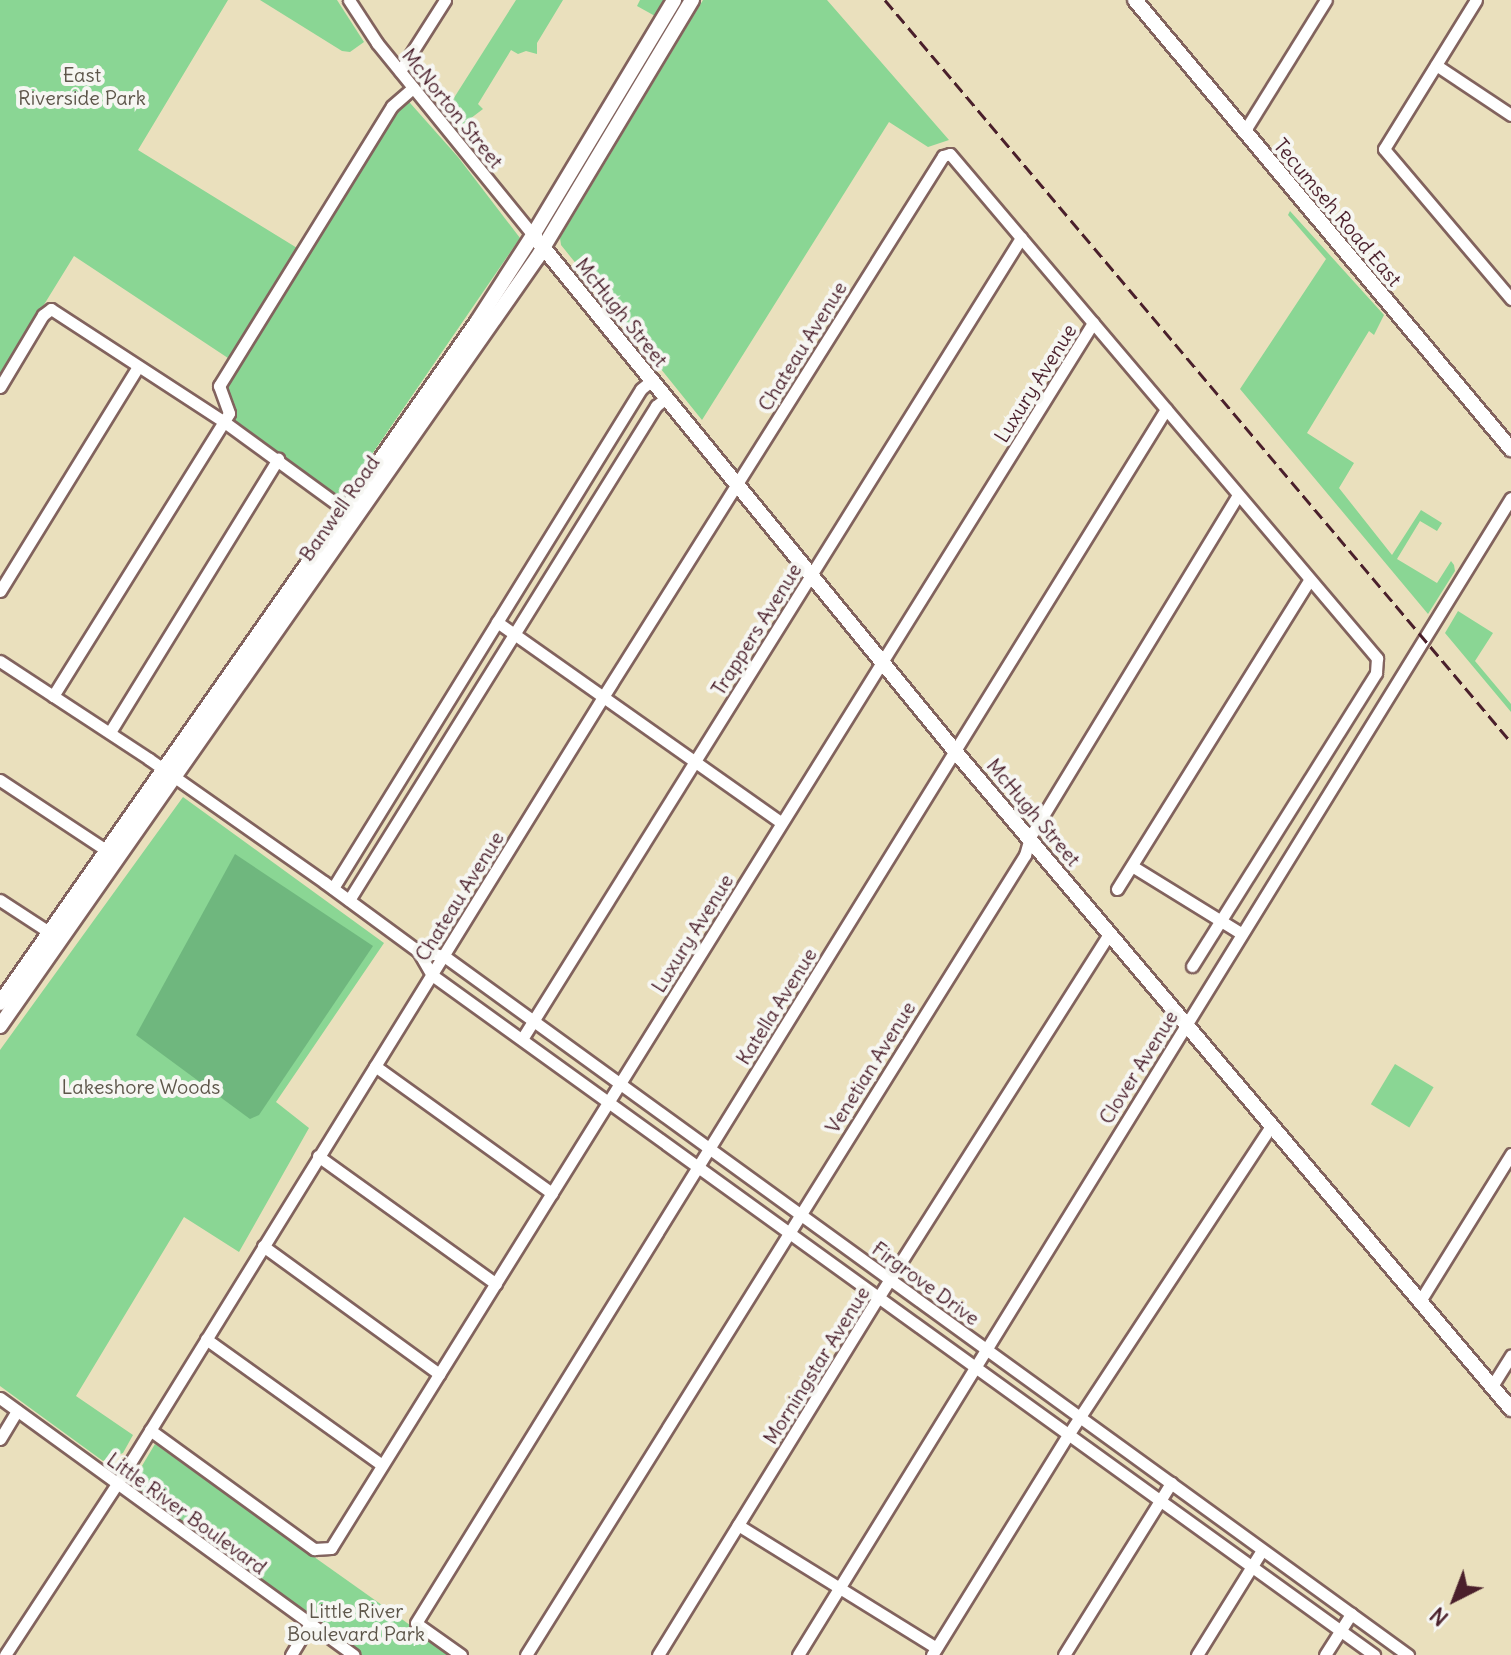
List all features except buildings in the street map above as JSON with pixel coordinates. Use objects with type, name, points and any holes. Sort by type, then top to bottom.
[{"type":"main road","name":"Banwell Road","points":[[0,1025],[56,936],[350,514],[533,235],[674,0]]},
{"type":"main road","name":"Banwell Road","points":[[350,514],[544,248],[692,0]]},
{"type":"main road","name":"Tecumseh Road East","points":[[1135,0],[1511,449]]},
{"type":"main road","name":"McHugh Street","points":[[533,235],[954,750],[1511,1409]]},
{"type":"main road","name":"Banwell Road","points":[[0,1003],[56,936]]},
{"type":"street","name":"McNorton Street","points":[[349,0],[377,43],[533,235]]},
{"type":"street","points":[[400,71],[445,0]]},
{"type":"street","points":[[1244,132],[1326,0]]},
{"type":"street","points":[[1476,0],[1384,149],[1511,299]]},
{"type":"street","points":[[1436,65],[1511,115]]},
{"type":"street","points":[[53,696],[229,413],[219,386],[392,106],[413,88]]},
{"type":"street","name":"Chateau Avenue","points":[[5,1655],[66,1557],[117,1484],[603,697],[943,156],[950,154],[1021,238]]},
{"type":"street","points":[[1021,238],[1377,658],[1376,673],[1192,966]]},
{"type":"street","name":"Trappers Avenue","points":[[522,1039],[1021,238]]},
{"type":"street","points":[[0,387],[43,315],[51,309],[223,421],[350,514]]},
{"type":"street","name":"Luxury Avenue","points":[[150,1430],[314,1549],[331,1548],[1093,323]]},
{"type":"street","points":[[0,591],[138,367]]},
{"type":"street","points":[[333,888],[641,389],[652,380]]},
{"type":"street","points":[[349,900],[656,406],[666,398]]},
{"type":"street","name":"Katella Avenue","points":[[461,1655],[416,1623],[1166,409]]},
{"type":"street","points":[[110,732],[278,459]]},
{"type":"street","name":"Venetian Avenue","points":[[526,1655],[787,1232],[1025,855],[1030,837],[1237,496]]},
{"type":"street","name":"Clover Avenue","points":[[798,1655],[984,1348],[1511,498]]},
{"type":"street","points":[[571,503],[588,514]]},
{"type":"street","points":[[1117,889],[1309,580]]},
{"type":"street","points":[[497,622],[781,822]]},
{"type":"street","name":"Firgrove Drive","points":[[0,661],[110,732],[333,888],[418,951],[432,975],[1374,1655]]},
{"type":"street","points":[[416,755],[433,767]]},
{"type":"street","points":[[0,780],[113,855]]},
{"type":"street","points":[[1132,866],[1242,934]]},
{"type":"street","points":[[0,900],[56,936]]},
{"type":"street","name":"Morningstar Avenue","points":[[658,1655],[878,1298],[1110,933]]},
{"type":"street","name":"Firgrove Drive","points":[[418,951],[444,956],[1408,1655]]},
{"type":"street","points":[[375,1066],[552,1193]]},
{"type":"street","points":[[738,1525],[934,1651],[1068,1435],[1272,1125]]},
{"type":"street","points":[[1420,1301],[1511,1154]]},
{"type":"street","points":[[318,1156],[496,1284]]},
{"type":"street","points":[[263,1246],[439,1374]]},
{"type":"street","points":[[206,1339],[382,1465]]},
{"type":"street","points":[[1492,1386],[1511,1355]]},
{"type":"street","name":"Little River Boulevard","points":[[0,1398],[354,1655]]},
{"type":"street","points":[[0,1439],[17,1411]]},
{"type":"street","points":[[1064,1655],[1171,1483]]},
{"type":"street","points":[[1197,1655],[1262,1550]]},
{"type":"street","points":[[1325,1655],[1351,1614]]},
{"type":"street","points":[[291,1655],[310,1623]]},
{"type":"green space","name":"East Riverside Park","points":[[0,0],[228,0],[138,150],[302,251],[403,95],[458,157],[520,238],[342,498],[226,417],[219,386],[234,362],[74,256],[0,376]]},
{"type":"green space","points":[[260,0],[337,0],[364,42],[350,52],[342,51]]},
{"type":"green space","points":[[516,0],[563,0],[537,43],[537,54],[526,51],[518,54],[511,50],[478,104],[483,109],[458,128],[445,112]]},
{"type":"green space","points":[[640,0],[666,0],[655,16],[637,6]]},
{"type":"green space","points":[[703,0],[827,0],[949,140],[928,147],[889,122],[702,420],[561,245],[560,238]]},
{"type":"green space","points":[[1290,211],[1384,315],[1374,335],[1369,331],[1307,433],[1354,463],[1339,488],[1392,555],[1421,510],[1442,523],[1437,531],[1420,521],[1397,559],[1437,583],[1451,561],[1454,565],[1455,571],[1428,614],[1240,389],[1326,259],[1288,215]]},
{"type":"green space","points":[[1458,611],[1493,633],[1475,661],[1511,704],[1511,712],[1445,633]]},
{"type":"green space","name":"Lakeshore Woods","points":[[183,797],[384,943],[276,1102],[309,1128],[239,1252],[184,1217],[76,1396],[133,1435],[123,1453],[103,1461],[0,1386],[0,1050]]},
{"type":"green space","points":[[235,854],[373,946],[259,1115],[250,1119],[136,1035]]},
{"type":"green space","points":[[1395,1064],[1434,1087],[1409,1127],[1371,1104]]},
{"type":"green space","name":"Little River Boulevard Park","points":[[155,1444],[451,1655],[354,1655],[127,1491]]},
{"type":"railway","points":[[885,0],[1511,742]]}]
